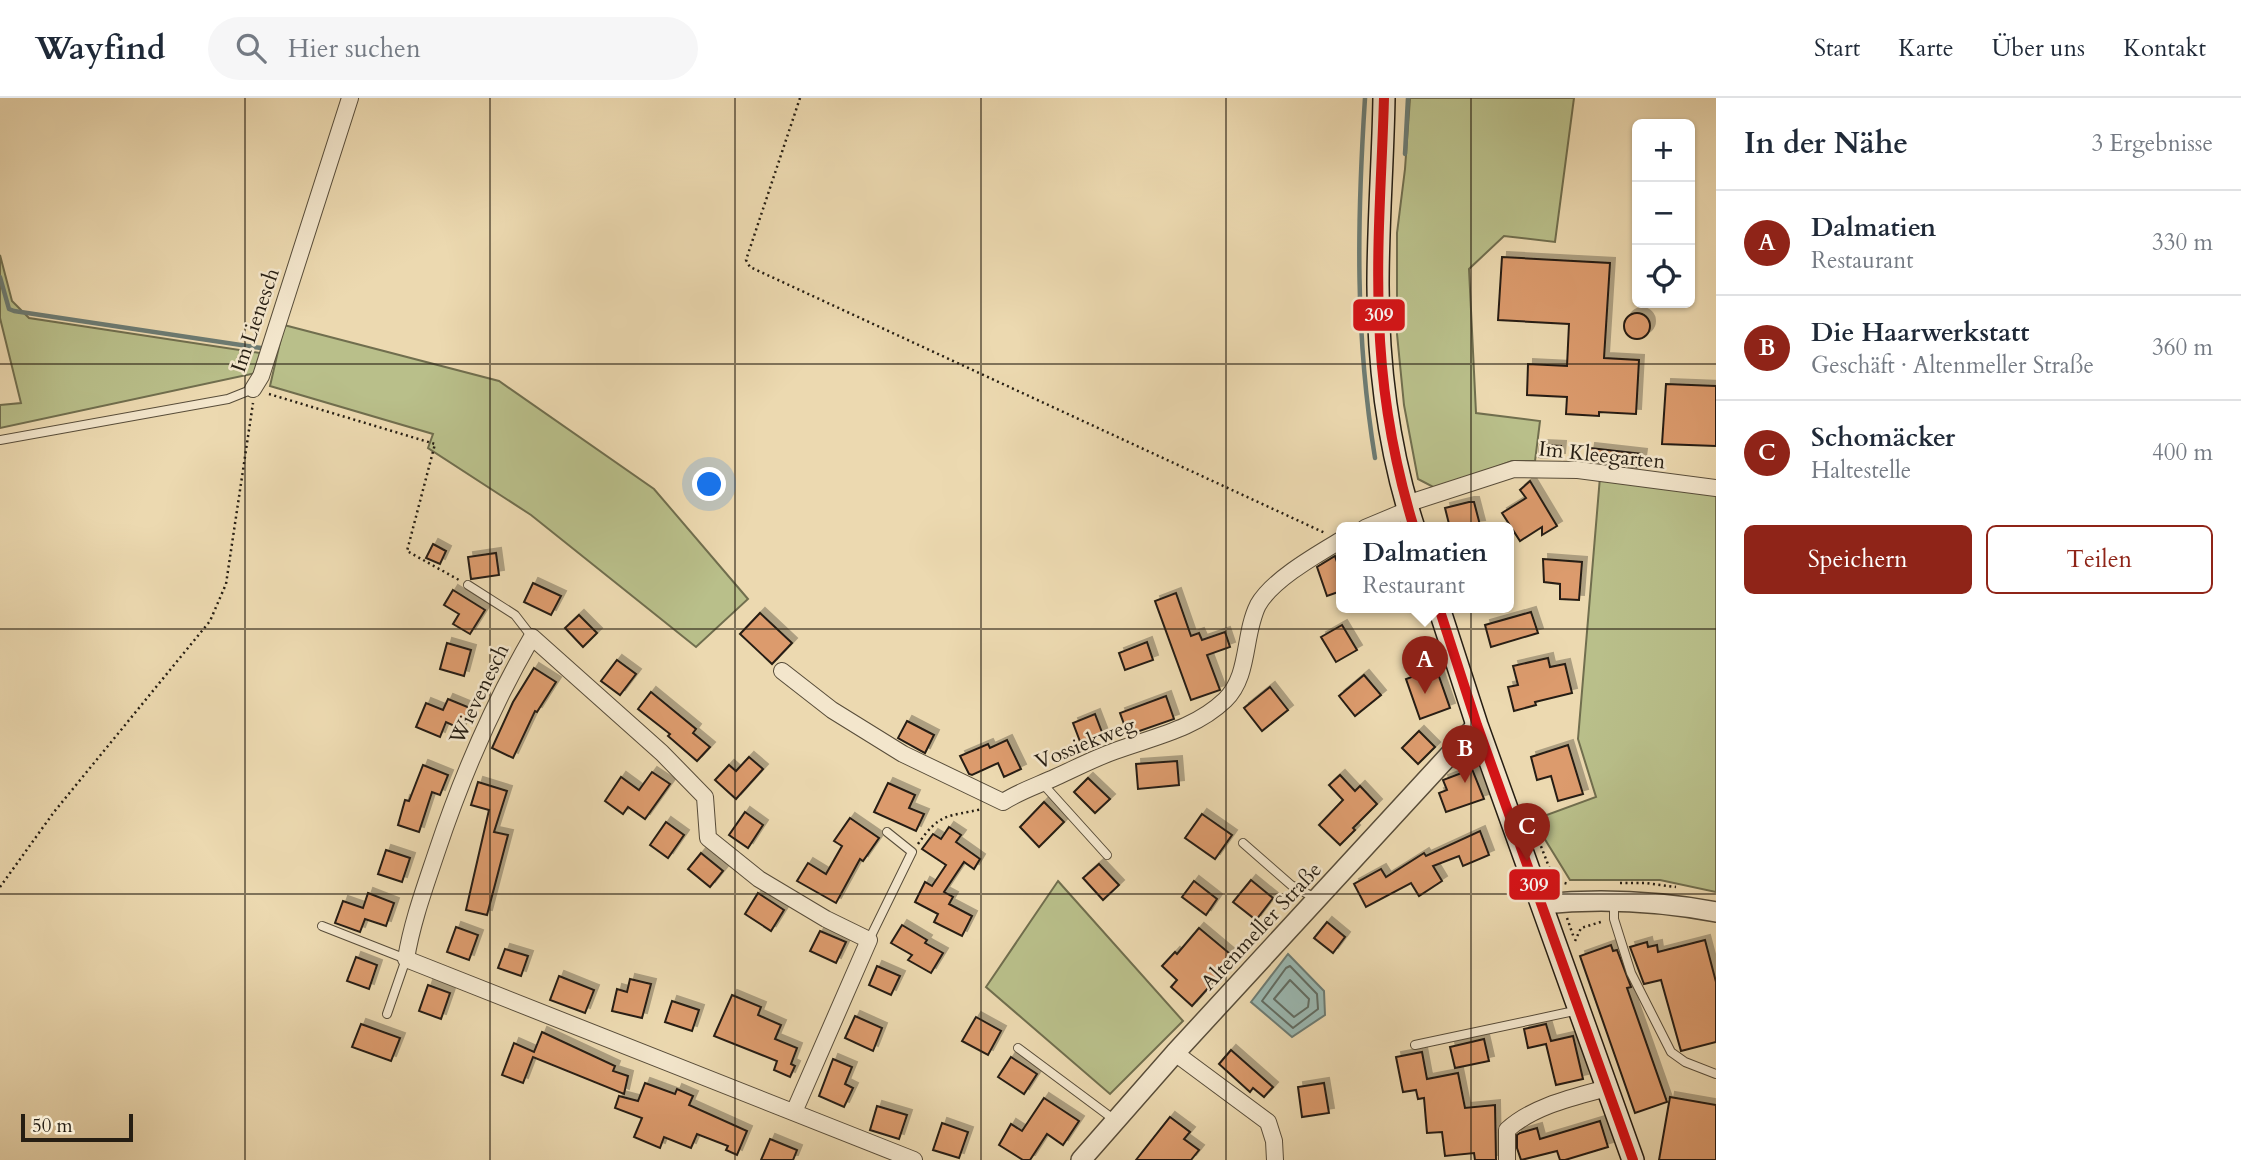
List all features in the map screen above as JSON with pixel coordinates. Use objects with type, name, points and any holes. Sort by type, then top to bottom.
[{"type":"main road","points":[[1384,98],[1379,318],[1388,411],[1409,514]]},
{"type":"main road","points":[[1442,613],[1541,911],[1560,949],[1565,981],[1579,1010],[1633,1160]]},
{"type":"street","name":"Im Lienesch","points":[[253,389],[261,376],[351,98]]},
{"type":"street","name":"Im Kleegarten","points":[[1409,514],[1514,469],[1578,470],[1716,488]]},
{"type":"street","points":[[1384,522],[1409,514]]},
{"type":"street","name":"Vossiekweg","points":[[1003,802],[1113,752],[1170,733],[1200,719],[1226,699],[1238,682],[1250,628],[1258,606],[1268,591],[1336,538]]},
{"type":"street","name":"Wievenesch","points":[[406,959],[411,929],[461,779],[487,720],[532,636],[662,754],[705,797],[708,838],[759,879],[826,919],[869,940]]},
{"type":"street","points":[[782,671],[832,710],[903,754],[1003,802]]},
{"type":"street","name":"Altenmeller Straße","points":[[1081,1160],[1175,1053],[1477,725]]},
{"type":"street","points":[[1541,911],[1614,909],[1667,903],[1716,912]]},
{"type":"street","points":[[794,1112],[869,940]]},
{"type":"street","points":[[406,959],[914,1160]]},
{"type":"street","points":[[1175,1053],[1269,1122],[1275,1160]]},
{"type":"street","points":[[1507,1160],[1507,1130],[1516,1122],[1547,1107],[1606,1088]]},
{"type":"lane","name":"Im Lienesch","points":[[0,440],[228,399],[253,389]]},
{"type":"lane","points":[[468,585],[515,615],[532,636]]},
{"type":"lane","points":[[1042,783],[1107,855]]},
{"type":"lane","points":[[869,940],[912,852],[887,832]]},
{"type":"lane","points":[[1243,843],[1291,885],[1317,899]]},
{"type":"lane","points":[[1614,909],[1638,990],[1671,1052],[1685,1062],[1716,1074]]},
{"type":"lane","points":[[322,926],[406,959],[387,1014]]},
{"type":"lane","points":[[1415,1045],[1579,1010]]},
{"type":"lane","points":[[1018,1048],[1116,1121]]},
{"type":"path","points":[[800,98],[746,260],[750,267],[1336,538]]},
{"type":"path","points":[[0,887],[54,812],[210,621],[221,600],[226,584],[252,416],[253,389],[435,444],[407,551],[468,585]]},
{"type":"path","points":[[912,852],[930,827],[945,816],[980,810],[1003,802]]},
{"type":"path","points":[[1560,949],[1575,940],[1581,928],[1614,909]]},
{"type":"green space","points":[[1410,98],[1574,98],[1555,242],[1504,236],[1469,269],[1476,413],[1540,421],[1535,461],[1512,461],[1437,489],[1418,479],[1404,405],[1397,334],[1397,233]]},
{"type":"green space","points":[[0,255],[12,301],[29,318],[260,353],[256,373],[0,428],[0,405],[21,403],[0,318]]},
{"type":"green space","points":[[284,325],[499,381],[654,489],[748,599],[696,647],[531,515],[428,448],[433,434],[270,386]]},
{"type":"green space","points":[[1600,477],[1716,493],[1716,892],[1660,880],[1570,880],[1533,820],[1596,797],[1578,739]]},
{"type":"green space","points":[[1058,881],[1183,1021],[1110,1094],[986,987]]},
{"type":"water","points":[[1288,954],[1324,991],[1325,1015],[1292,1037],[1251,1002]]},
{"type":"building","points":[[1502,257],[1610,263],[1604,358],[1639,360],[1636,414],[1566,414],[1567,397],[1527,395],[1528,364],[1567,366],[1569,324],[1498,320]]},
{"type":"building","points":[[1637,313],[1646,317],[1650,326],[1646,335],[1637,339],[1628,335],[1624,326],[1628,317]]},
{"type":"building","points":[[1666,384],[1716,386],[1716,446],[1662,444]]},
{"type":"building","points":[[1540,445],[1561,446],[1560,458],[1539,457]]},
{"type":"building","points":[[1590,448],[1642,454],[1640,468],[1588,461]]},
{"type":"building","points":[[1530,481],[1557,526],[1542,535],[1542,527],[1520,541],[1514,532],[1514,522],[1508,522],[1502,513],[1526,498],[1520,490]]},
{"type":"building","points":[[1474,502],[1479,522],[1448,522],[1445,508]]},
{"type":"building","points":[[433,544],[446,551],[440,564],[426,558]]},
{"type":"building","points":[[496,553],[499,575],[471,579],[468,557]]},
{"type":"building","points":[[1335,556],[1336,593],[1327,596],[1317,567]]},
{"type":"building","points":[[1543,559],[1582,562],[1579,600],[1560,599],[1560,584],[1544,582]]},
{"type":"building","points":[[533,583],[561,596],[551,615],[524,602]]},
{"type":"building","points":[[453,590],[485,610],[470,634],[453,624],[459,614],[444,605]]},
{"type":"building","points":[[1176,593],[1191,636],[1199,633],[1202,640],[1225,632],[1230,647],[1207,655],[1220,690],[1191,700],[1155,601]]},
{"type":"building","points":[[1531,612],[1538,633],[1491,647],[1485,625]]},
{"type":"building","points":[[760,613],[792,643],[772,664],[740,634]]},
{"type":"building","points":[[579,615],[597,633],[583,647],[565,628]]},
{"type":"building","points":[[1342,625],[1357,650],[1336,662],[1321,637]]},
{"type":"building","points":[[1147,642],[1153,660],[1125,670],[1119,653]]},
{"type":"building","points":[[447,643],[471,650],[464,676],[440,669]]},
{"type":"building","points":[[1548,658],[1550,667],[1565,664],[1572,693],[1535,702],[1536,705],[1514,711],[1508,687],[1518,685],[1513,666]]},
{"type":"building","points":[[617,660],[636,674],[620,695],[601,681]]},
{"type":"building","points":[[534,668],[556,682],[537,712],[535,711],[513,758],[492,748],[513,702]]},
{"type":"building","points":[[1436,668],[1450,708],[1420,719],[1406,679]]},
{"type":"building","points":[[1364,675],[1381,695],[1355,716],[1339,696]]},
{"type":"building","points":[[1270,687],[1288,710],[1262,731],[1244,708]]},
{"type":"building","points":[[651,692],[696,729],[693,733],[710,747],[697,761],[668,736],[670,734],[638,709]]},
{"type":"building","points":[[1166,696],[1174,719],[1128,735],[1120,713]]},
{"type":"building","points":[[448,699],[470,708],[461,729],[446,722],[440,737],[416,727],[426,703],[443,710]]},
{"type":"building","points":[[1095,714],[1103,735],[1081,744],[1073,723]]},
{"type":"building","points":[[907,721],[934,735],[925,753],[898,738]]},
{"type":"building","points":[[1419,731],[1435,747],[1418,764],[1402,748]]},
{"type":"building","points":[[1007,740],[1021,769],[1004,777],[998,763],[969,774],[960,756],[988,744],[990,748]]},
{"type":"building","points":[[1568,745],[1583,794],[1558,801],[1551,776],[1537,780],[1531,757]]},
{"type":"building","points":[[749,757],[763,769],[736,799],[715,780],[729,765],[736,771]]},
{"type":"building","points":[[1177,761],[1179,785],[1138,789],[1136,764]]},
{"type":"building","points":[[423,765],[448,775],[440,795],[432,792],[419,832],[398,825],[405,800],[409,801]]},
{"type":"building","points":[[1472,769],[1484,799],[1446,812],[1439,793],[1447,790],[1443,780]]},
{"type":"building","points":[[652,772],[670,784],[645,819],[628,807],[623,814],[605,801],[621,777],[639,790]]},
{"type":"building","points":[[1340,775],[1355,791],[1360,786],[1377,804],[1340,845],[1319,825],[1343,800],[1329,785]]},
{"type":"building","points":[[1088,778],[1110,799],[1095,813],[1074,792]]},
{"type":"building","points":[[478,782],[507,791],[494,832],[508,835],[487,915],[466,910],[489,810],[471,805]]},
{"type":"building","points":[[888,783],[915,795],[909,808],[924,814],[916,831],[874,812]]},
{"type":"building","points":[[1044,802],[1064,822],[1039,847],[1020,827]]},
{"type":"building","points":[[745,812],[763,825],[748,848],[729,835]]},
{"type":"building","points":[[1202,814],[1232,835],[1215,859],[1185,838]]},
{"type":"building","points":[[850,818],[879,838],[863,861],[860,859],[836,903],[797,881],[808,863],[826,874],[842,846],[834,841]]},
{"type":"building","points":[[666,822],[684,835],[668,858],[650,845]]},
{"type":"building","points":[[949,827],[961,835],[956,842],[980,859],[974,869],[964,862],[944,892],[953,897],[949,904],[972,916],[962,936],[934,922],[938,914],[915,902],[925,882],[932,886],[946,865],[922,849],[933,834],[941,839]]},
{"type":"building","points":[[1480,831],[1489,855],[1463,866],[1459,856],[1433,866],[1442,881],[1419,896],[1411,883],[1366,907],[1354,884],[1381,869],[1386,877],[1424,853],[1426,856]]},
{"type":"building","points":[[386,850],[410,858],[402,882],[378,874]]},
{"type":"building","points":[[701,853],[723,871],[710,887],[688,869]]},
{"type":"building","points":[[1099,864],[1119,885],[1103,900],[1083,878]]},
{"type":"building","points":[[1251,880],[1273,898],[1256,920],[1233,902]]},
{"type":"building","points":[[1194,881],[1217,899],[1206,915],[1182,897]]},
{"type":"building","points":[[368,893],[394,903],[386,926],[365,919],[360,932],[335,923],[343,901],[363,908]]},
{"type":"building","points":[[758,893],[784,910],[771,931],[745,914]]},
{"type":"building","points":[[1327,922],[1345,937],[1333,953],[1314,938]]},
{"type":"building","points":[[902,925],[943,953],[931,973],[908,960],[912,955],[891,943]]},
{"type":"building","points":[[456,927],[478,935],[469,960],[447,952]]},
{"type":"building","points":[[1199,928],[1235,958],[1192,1006],[1171,987],[1177,980],[1162,966],[1175,952],[1177,954]]},
{"type":"building","points":[[820,931],[846,942],[836,963],[810,951]]},
{"type":"building","points":[[1705,940],[1716,982],[1716,1042],[1681,1051],[1661,980],[1644,984],[1630,947],[1647,942],[1648,947],[1657,945],[1658,952]]},
{"type":"building","points":[[1611,945],[1613,951],[1617,950],[1631,987],[1627,988],[1667,1102],[1635,1113],[1580,956]]},
{"type":"building","points":[[505,949],[528,956],[521,976],[498,968]]},
{"type":"building","points":[[356,957],[377,965],[369,989],[347,981]]},
{"type":"building","points":[[877,966],[900,976],[891,995],[869,985]]},
{"type":"building","points":[[559,976],[594,990],[585,1013],[550,1000]]},
{"type":"building","points":[[630,979],[651,984],[642,1018],[612,1011],[617,989],[627,992]]},
{"type":"building","points":[[428,985],[450,993],[441,1019],[419,1011]]},
{"type":"building","points":[[732,995],[761,1007],[758,1015],[781,1025],[775,1039],[797,1048],[791,1064],[795,1066],[790,1077],[774,1070],[777,1061],[714,1036]]},
{"type":"building","points":[[672,1001],[699,1010],[692,1031],[665,1022]]},
{"type":"building","points":[[855,1016],[882,1028],[873,1051],[845,1038]]},
{"type":"building","points":[[976,1017],[1001,1031],[988,1055],[962,1041]]},
{"type":"building","points":[[361,1024],[400,1038],[391,1061],[352,1047]]},
{"type":"building","points":[[1546,1024],[1551,1041],[1573,1036],[1583,1079],[1556,1085],[1546,1044],[1528,1048],[1524,1029]]},
{"type":"building","points":[[542,1032],[615,1066],[613,1071],[628,1076],[624,1094],[533,1057],[523,1083],[502,1075],[514,1043],[534,1052]]},
{"type":"building","points":[[1484,1039],[1489,1061],[1455,1068],[1450,1047]]},
{"type":"building","points":[[1231,1050],[1273,1087],[1264,1097],[1253,1088],[1250,1092],[1219,1064]]},
{"type":"building","points":[[1422,1052],[1427,1079],[1458,1073],[1465,1108],[1495,1105],[1496,1160],[1475,1160],[1474,1153],[1445,1156],[1442,1132],[1427,1133],[1424,1098],[1418,1099],[1416,1090],[1403,1092],[1396,1057]]},
{"type":"building","points":[[1011,1057],[1037,1074],[1024,1094],[998,1077]]},
{"type":"building","points":[[833,1059],[852,1067],[845,1084],[853,1088],[844,1107],[819,1096]]},
{"type":"building","points":[[645,1083],[675,1094],[677,1089],[693,1096],[689,1105],[747,1131],[737,1155],[726,1150],[728,1146],[697,1134],[691,1148],[664,1137],[660,1148],[634,1137],[642,1118],[615,1108],[619,1096],[638,1101]]},
{"type":"building","points":[[1324,1083],[1329,1113],[1302,1117],[1298,1087]]},
{"type":"building","points":[[1670,1097],[1716,1105],[1716,1160],[1659,1160]]},
{"type":"building","points":[[1044,1098],[1079,1121],[1063,1145],[1047,1134],[1030,1160],[1023,1160],[999,1145],[1011,1124],[1022,1131]]},
{"type":"building","points":[[877,1106],[907,1115],[899,1139],[870,1130]]},
{"type":"building","points":[[1170,1117],[1190,1132],[1184,1139],[1199,1150],[1191,1160],[1136,1160]]},
{"type":"building","points":[[1600,1121],[1608,1147],[1565,1160],[1560,1160],[1557,1151],[1521,1160],[1517,1148],[1517,1135],[1520,1133],[1537,1128],[1540,1139]]},
{"type":"building","points":[[942,1123],[968,1132],[959,1158],[933,1150]]},
{"type":"building","points":[[770,1139],[797,1150],[793,1160],[761,1160]]},
{"type":"waterway","points":[[1365,98],[1359,278],[1364,367],[1375,458]]},
{"type":"waterway","points":[[1405,154],[1408,98]]},
{"type":"waterway","points":[[0,277],[9,309],[14,311],[261,348]]},
{"type":"transit line","name":"309","points":[[1384,98],[1378,262],[1380,344],[1389,424],[1412,522]]},
{"type":"transit line","name":"309","points":[[1441,613],[1477,725],[1633,1160]]},
{"type":"place","name":"Dalmatien","points":[[1425,694]]},
{"type":"place","name":"Die Haarwerkstatt","points":[[1465,783]]},
{"type":"place","name":"Schomäcker","points":[[1527,861]]}]
